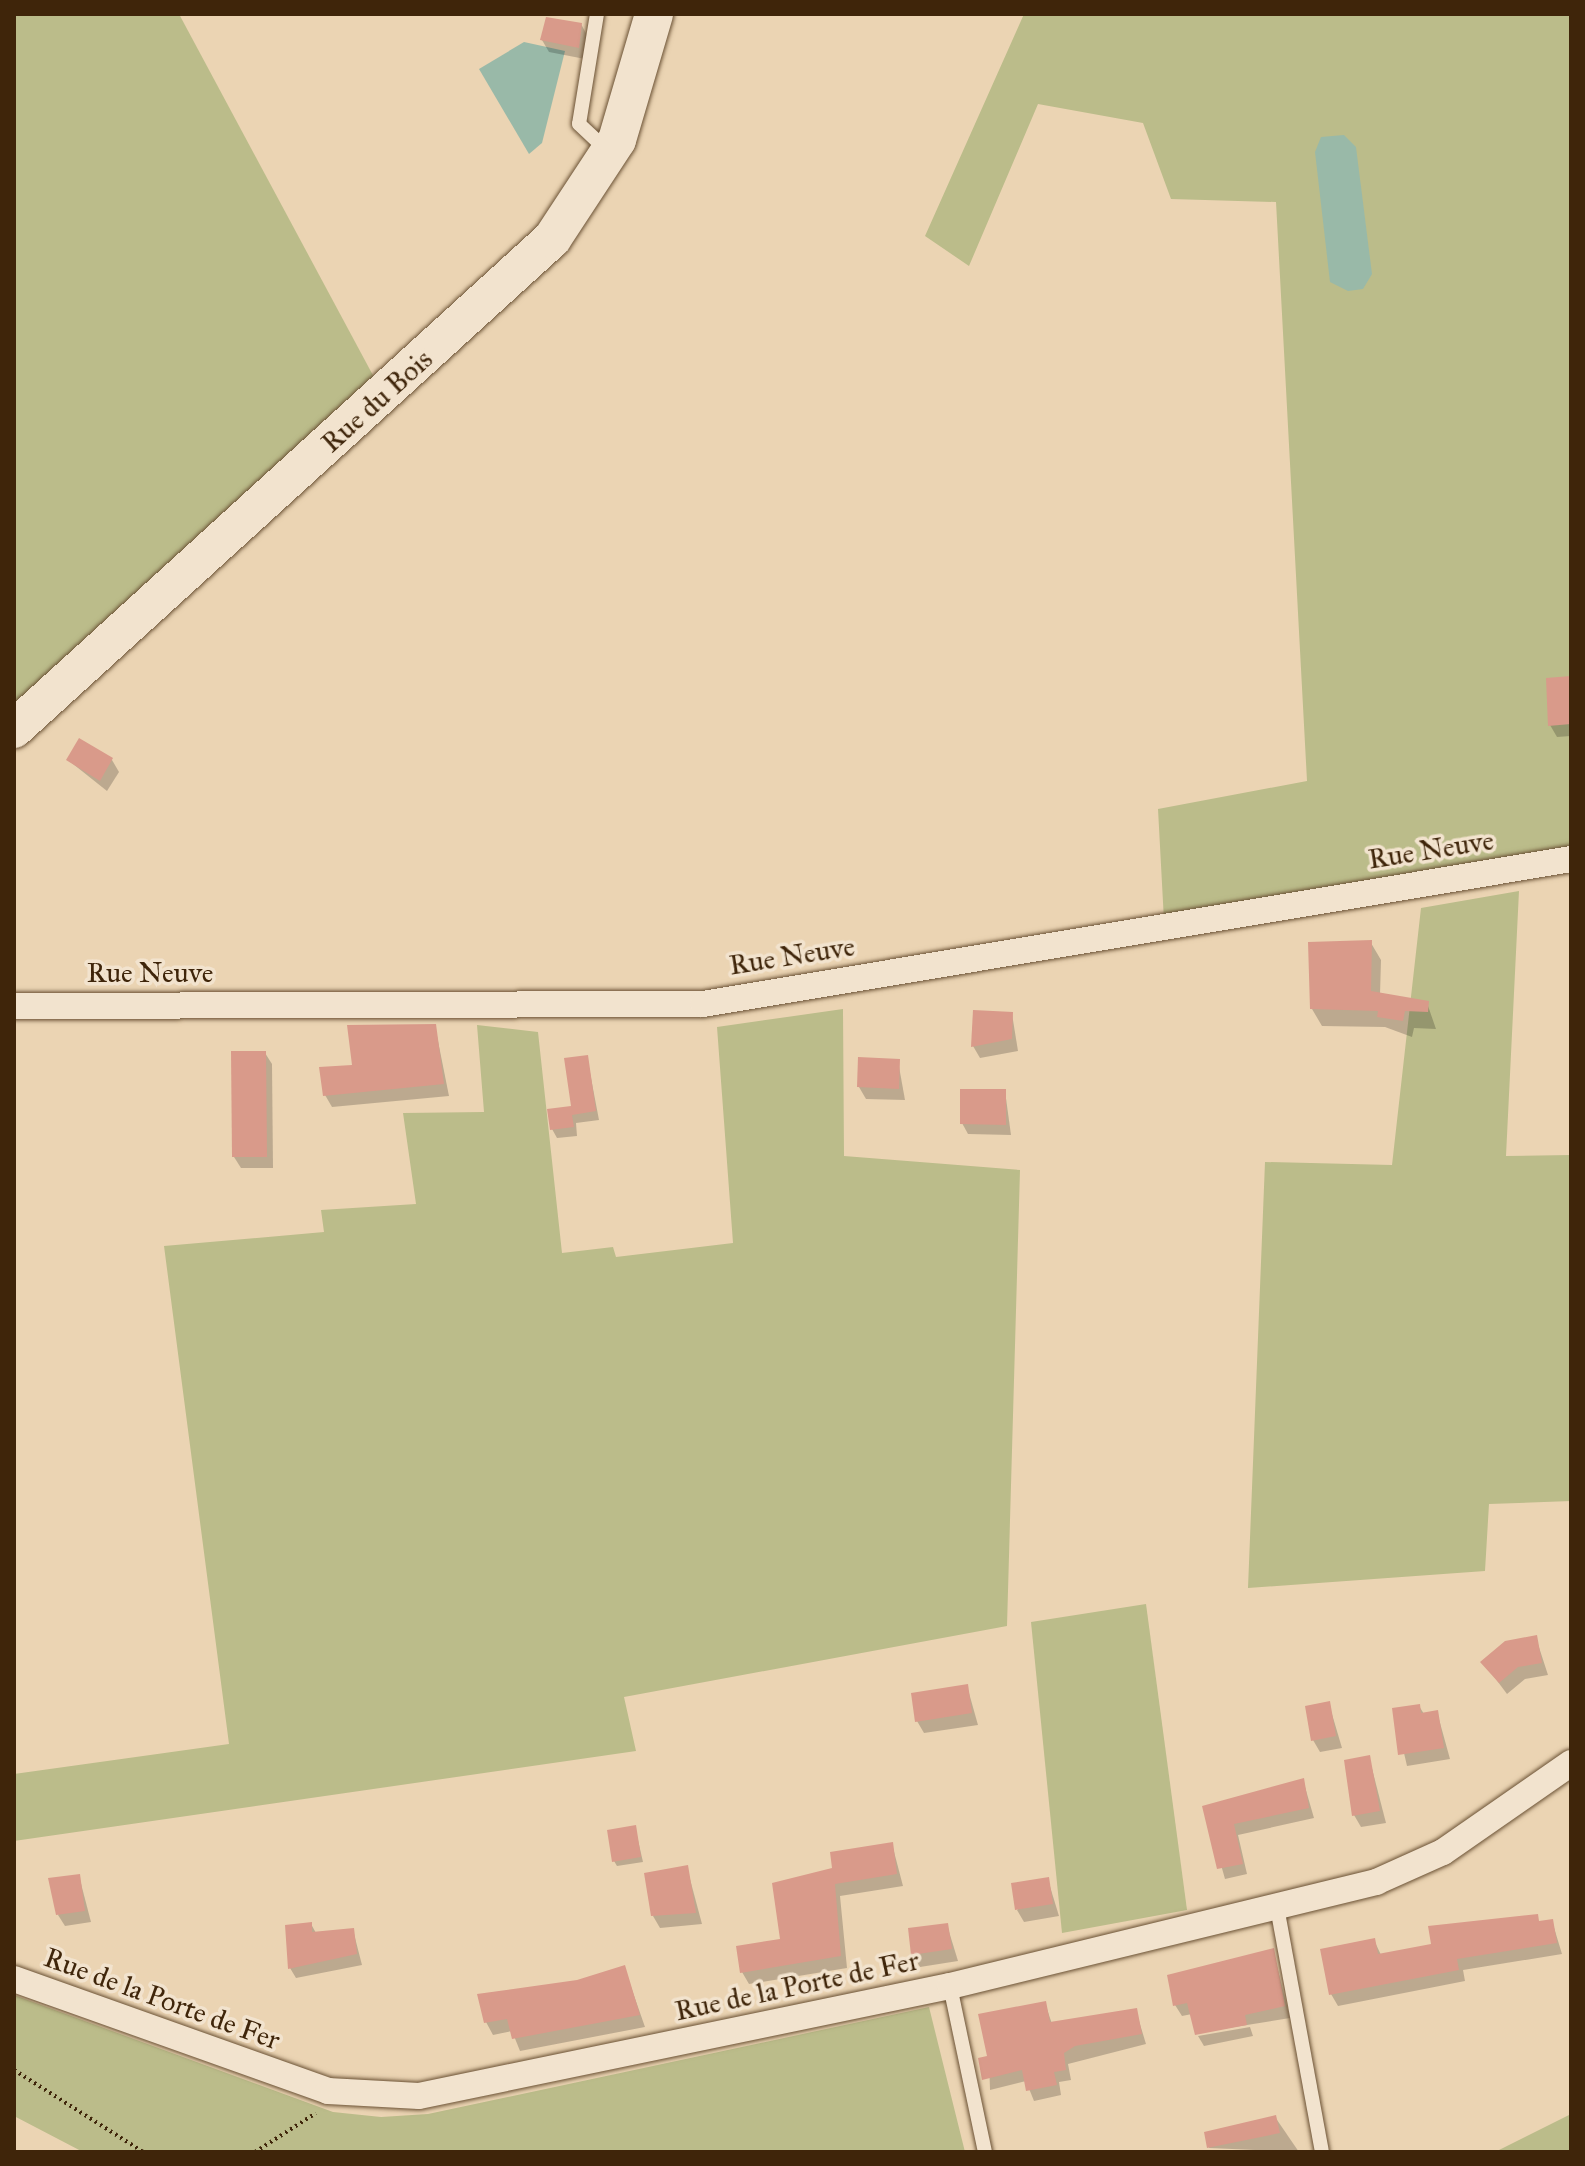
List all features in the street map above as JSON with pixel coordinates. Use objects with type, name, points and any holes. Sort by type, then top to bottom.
[{"type":"street","name":"Rue du Bois","points":[[14,729],[539,253],[611,153],[654,14]]},
{"type":"street","name":"Rue Neuve","points":[[14,1006],[703,1004],[1571,859]]},
{"type":"street","name":"Rue de la Porte de Fer","points":[[14,1979],[346,2096],[439,2093],[950,1986],[1277,1907],[1413,1869],[1571,1763]]},
{"type":"lane","points":[[594,15],[579,124],[611,153]]},
{"type":"lane","points":[[1277,1907],[1322,2152]]},
{"type":"lane","points":[[950,1986],[985,2152]]},
{"type":"path","points":[[14,2070],[143,2152]]},
{"type":"path","points":[[255,2152],[346,2096]]},
{"type":"green space","points":[[14,14],[179,14],[390,407],[14,703]]},
{"type":"green space","points":[[1024,14],[1571,14],[1571,856],[1164,921],[1158,809],[1307,781],[1276,202],[1171,199],[1143,123],[1038,104],[969,266],[925,236]]},
{"type":"green space","points":[[1519,891],[1506,1156],[1571,1155],[1571,1501],[1489,1504],[1485,1571],[1248,1588],[1265,1162],[1392,1165],[1421,908]]},
{"type":"green space","points":[[843,1009],[844,1156],[1020,1170],[1007,1626],[624,1697],[636,1751],[14,1841],[14,1774],[229,1744],[164,1246],[324,1232],[321,1210],[416,1204],[403,1113],[484,1112],[477,1025],[538,1032],[562,1253],[613,1247],[616,1257],[733,1243],[717,1027]]},
{"type":"green space","points":[[1146,1604],[1187,1910],[1062,1933],[1031,1622]]},
{"type":"green space","points":[[14,1995],[333,2112],[381,2117],[428,2114],[929,2007],[965,2152],[83,2152],[14,2116]]},
{"type":"green space","points":[[1571,2114],[1571,2152],[1495,2152]]},
{"type":"shaded area","points":[[524,42],[565,51],[542,143],[529,154],[479,69]]},
{"type":"shaded area","points":[[1344,135],[1356,147],[1372,274],[1363,289],[1348,291],[1330,282],[1315,152],[1321,137]]},
{"type":"building","points":[[546,17],[582,23],[579,48],[540,40]]},
{"type":"building","points":[[1571,676],[1571,724],[1548,726],[1546,678]]},
{"type":"building","points":[[79,738],[113,758],[100,781],[66,760]]},
{"type":"building","points":[[1372,940],[1371,991],[1429,1001],[1428,1012],[1405,1011],[1403,1021],[1377,1017],[1378,1011],[1310,1009],[1308,942]]},
{"type":"building","points":[[973,1010],[1013,1012],[1012,1039],[971,1047]]},
{"type":"building","points":[[436,1024],[444,1084],[323,1096],[319,1067],[352,1065],[347,1025]]},
{"type":"building","points":[[231,1051],[266,1051],[267,1157],[232,1157]]},
{"type":"building","points":[[588,1055],[596,1111],[572,1115],[574,1127],[550,1130],[547,1109],[571,1106],[564,1058]]},
{"type":"building","points":[[858,1057],[900,1059],[899,1089],[857,1087]]},
{"type":"building","points":[[960,1089],[1006,1089],[1006,1125],[960,1124]]},
{"type":"building","points":[[1537,1635],[1542,1663],[1518,1667],[1499,1683],[1480,1662],[1505,1641]]},
{"type":"building","points":[[968,1684],[972,1713],[915,1722],[911,1693]]},
{"type":"building","points":[[1330,1701],[1336,1736],[1311,1741],[1305,1706]]},
{"type":"building","points":[[1420,1704],[1421,1713],[1438,1710],[1444,1748],[1398,1755],[1392,1708]]},
{"type":"building","points":[[1370,1755],[1380,1811],[1352,1816],[1344,1760]]},
{"type":"building","points":[[1304,1778],[1309,1808],[1234,1824],[1243,1864],[1217,1869],[1202,1806]]},
{"type":"building","points":[[636,1825],[641,1857],[612,1862],[607,1830]]},
{"type":"building","points":[[893,1842],[897,1874],[835,1884],[841,1956],[740,1973],[736,1946],[780,1939],[772,1883],[832,1868],[830,1852]]},
{"type":"building","points":[[688,1865],[696,1913],[651,1916],[644,1873]]},
{"type":"building","points":[[80,1874],[85,1911],[56,1915],[48,1878]]},
{"type":"building","points":[[1049,1877],[1053,1904],[1015,1910],[1011,1883]]},
{"type":"building","points":[[1538,1914],[1539,1921],[1553,1919],[1557,1943],[1457,1959],[1459,1970],[1329,1995],[1320,1949],[1375,1938],[1378,1954],[1431,1944],[1428,1926]]},
{"type":"building","points":[[312,1922],[312,1932],[354,1928],[357,1954],[288,1969],[285,1925]]},
{"type":"building","points":[[948,1923],[952,1949],[911,1955],[908,1928]]},
{"type":"building","points":[[1274,1948],[1285,2006],[1245,2015],[1247,2025],[1195,2035],[1187,2003],[1173,2006],[1167,1975]]},
{"type":"building","points":[[625,1965],[640,2015],[512,2039],[507,2019],[484,2023],[477,1994],[577,1980]]},
{"type":"building","points":[[1046,2001],[1050,2022],[1137,2008],[1142,2034],[1075,2046],[1064,2053],[1066,2070],[1054,2072],[1057,2085],[1026,2091],[1022,2070],[982,2080],[978,2058],[987,2056],[978,2014]]},
{"type":"building","points":[[1276,2115],[1280,2133],[1207,2148],[1204,2132]]}]
